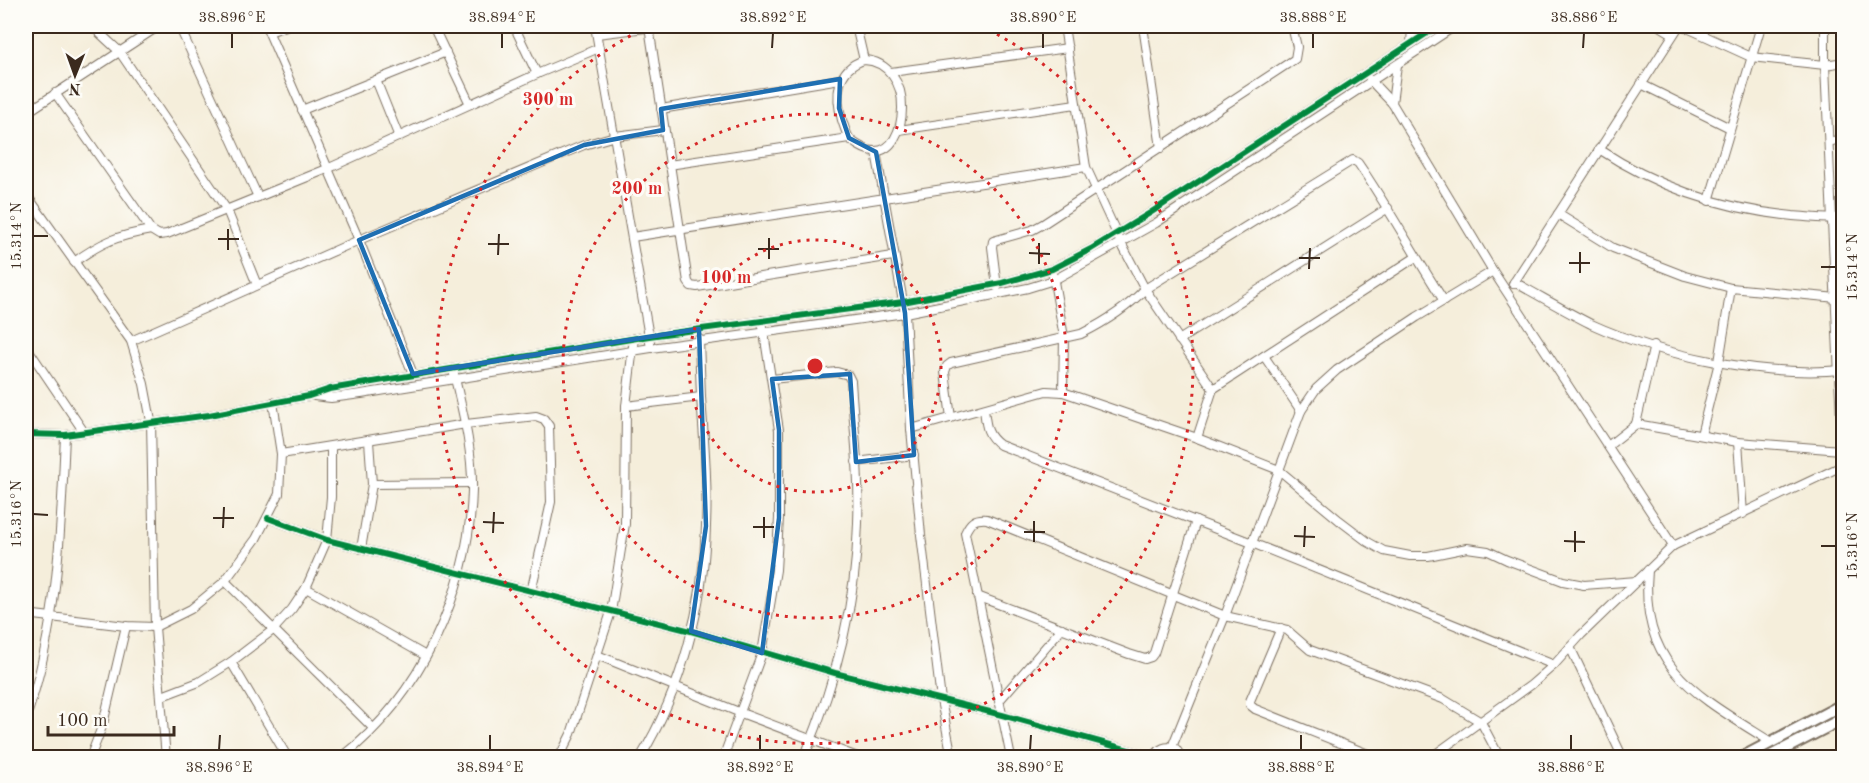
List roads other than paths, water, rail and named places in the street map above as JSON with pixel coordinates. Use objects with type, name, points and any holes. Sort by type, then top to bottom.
[{"type":"main road","points":[[1741,758],[1844,704]]},
{"type":"main road","points":[[1767,758],[1844,718]]},
{"type":"street","points":[[92,26],[118,51],[227,210],[257,285]]},
{"type":"street","points":[[26,113],[159,26]]},
{"type":"street","points":[[179,26],[258,197]]},
{"type":"street","points":[[286,26],[268,29],[359,240],[413,374]]},
{"type":"street","points":[[433,26],[470,104]]},
{"type":"street","points":[[514,26],[537,74]]},
{"type":"street","points":[[651,348],[596,30],[662,26]]},
{"type":"street","points":[[856,26],[864,60]]},
{"type":"street","points":[[1065,26],[1086,167],[1120,243],[1145,289],[1213,389]]},
{"type":"street","points":[[1143,26],[1161,148]]},
{"type":"street","points":[[999,295],[993,241],[1032,230],[1097,190],[1295,59],[1297,47],[1292,26]]},
{"type":"street","points":[[1411,44],[1412,26]]},
{"type":"street","points":[[309,396],[332,398],[651,348],[905,313],[999,295],[1054,280],[1120,243],[1207,189],[1455,26]]},
{"type":"street","points":[[1660,26],[1673,34]]},
{"type":"street","points":[[1508,292],[1673,34],[1681,26],[1751,57],[1826,65],[1844,62]]},
{"type":"street","points":[[1708,201],[1761,26]]},
{"type":"street","points":[[1430,758],[1531,685],[1554,665],[1673,546],[1843,465],[1840,297],[1829,142],[1826,26]]},
{"type":"street","points":[[649,27],[679,229],[688,282],[691,286],[697,287],[893,256]]},
{"type":"street","points":[[26,434],[65,435],[151,421],[209,415],[385,379],[634,338],[903,302],[996,284],[1052,269],[1116,234],[1255,146],[1435,27],[1438,37]]},
{"type":"street","points":[[55,93],[151,230],[159,235],[167,234],[327,169],[599,48]]},
{"type":"street","points":[[891,72],[1068,48]]},
{"type":"street","points":[[302,110],[446,52]]},
{"type":"street","points":[[864,60],[872,60],[881,64],[891,72],[900,89],[903,104],[899,130],[886,148],[876,152],[862,148],[849,138],[839,108],[840,79],[846,69],[864,60]]},
{"type":"street","points":[[1392,103],[1397,64]]},
{"type":"street","points":[[1365,74],[1392,103],[1493,271],[1673,546]]},
{"type":"street","points":[[661,109],[840,79]]},
{"type":"street","points":[[376,80],[399,136]]},
{"type":"street","points":[[1641,84],[1730,128]]},
{"type":"street","points":[[899,130],[1076,104]]},
{"type":"street","points":[[1313,108],[1320,115]]},
{"type":"street","points":[[131,341],[359,240],[584,145],[615,136],[663,130]]},
{"type":"street","points":[[669,165],[849,138]]},
{"type":"street","points":[[1829,142],[1844,138]]},
{"type":"street","points":[[1255,146],[1261,154]]},
{"type":"street","points":[[1599,149],[1663,185],[1708,201],[1770,214],[1844,218]]},
{"type":"street","points":[[876,152],[905,313],[911,429],[921,535],[941,700],[952,758]]},
{"type":"street","points":[[951,418],[945,372],[951,363],[1081,334],[1093,328],[1131,303],[1145,289],[1353,160],[1388,208],[1444,301]]},
{"type":"street","points":[[632,237],[1086,167]]},
{"type":"street","points":[[1201,180],[1207,189]]},
{"type":"street","points":[[26,194],[131,341],[144,384],[151,421],[155,627],[166,758]]},
{"type":"street","points":[[1179,340],[1388,208]]},
{"type":"street","points":[[1558,214],[1624,253],[1685,276],[1731,288],[1840,297]]},
{"type":"street","points":[[74,262],[100,243],[123,235],[151,230]]},
{"type":"street","points":[[1197,438],[1213,389],[1416,257]]},
{"type":"street","points":[[1052,269],[1064,337],[1063,392]]},
{"type":"street","points":[[1172,747],[1225,616],[1301,411],[1316,389],[1337,370],[1493,271]]},
{"type":"street","points":[[1514,282],[1592,324],[1654,345],[1719,362],[1770,370],[1842,370]]},
{"type":"street","points":[[1701,435],[1719,362],[1731,288]]},
{"type":"street","points":[[830,311],[831,323]]},
{"type":"street","points":[[723,758],[762,652],[776,570],[779,518],[779,430],[762,320]]},
{"type":"street","points":[[640,758],[657,729],[675,686],[691,631],[702,577],[706,526],[706,483],[699,329]]},
{"type":"street","points":[[559,758],[571,734],[611,612],[625,524],[626,406],[634,338]]},
{"type":"street","points":[[1608,446],[1636,424],[1654,345]]},
{"type":"street","points":[[26,346],[84,432]]},
{"type":"street","points":[[549,352],[551,364]]},
{"type":"street","points":[[1264,356],[1301,411]]},
{"type":"street","points":[[496,361],[498,372]]},
{"type":"street","points":[[341,758],[373,728],[396,701],[426,656],[441,626],[460,573],[469,534],[472,483],[469,440],[452,368]]},
{"type":"street","points":[[772,379],[837,372],[848,375],[851,381],[858,521],[855,573],[847,625],[835,673],[804,758]]},
{"type":"street","points":[[385,379],[387,389]]},
{"type":"street","points":[[911,429],[1046,391],[1063,392],[1197,438],[1279,471],[1339,520],[1384,551],[1410,556],[1428,556],[1467,548],[1488,551],[1563,581],[1584,585],[1637,581]]},
{"type":"street","points":[[626,406],[701,397]]},
{"type":"street","points":[[26,614],[126,626],[155,627],[190,609],[225,581],[244,558],[268,518],[279,494],[281,454],[273,402]]},
{"type":"street","points":[[984,408],[986,429],[990,437],[1000,445],[1252,543],[1554,665]]},
{"type":"street","points":[[281,454],[465,424],[536,416],[544,419],[549,426],[551,502],[531,592]]},
{"type":"street","points":[[1636,424],[1738,442],[1841,450]]},
{"type":"street","points":[[26,718],[41,669],[52,618],[60,549],[65,435]]},
{"type":"street","points":[[361,549],[372,484],[369,441]]},
{"type":"street","points":[[1738,442],[1743,514]]},
{"type":"street","points":[[162,696],[199,682],[231,662],[273,630],[292,609],[306,588],[327,540],[331,496],[331,447]]},
{"type":"street","points":[[856,462],[914,455]]},
{"type":"street","points":[[372,484],[472,483]]},
{"type":"street","points":[[268,518],[327,540],[691,631],[835,673],[1002,715],[1154,757],[1159,750],[1172,747],[1180,752],[1182,758]]},
{"type":"street","points":[[1011,758],[965,533],[970,523],[976,518],[987,519],[1225,616],[1281,628],[1294,634],[1310,650],[1443,699],[1481,722],[1500,758]]},
{"type":"street","points":[[977,596],[1129,654],[1145,659],[1151,657],[1196,521]]},
{"type":"street","points":[[1648,570],[1648,611],[1652,633],[1678,676],[1704,699],[1771,742]]},
{"type":"street","points":[[225,581],[373,728]]},
{"type":"street","points":[[306,588],[426,656]]},
{"type":"street","points":[[90,758],[103,724],[126,626]]},
{"type":"street","points":[[999,701],[1062,628]]},
{"type":"street","points":[[1281,628],[1250,705],[1378,758]]},
{"type":"street","points":[[1570,647],[1622,755],[1609,758]]},
{"type":"street","points":[[597,655],[860,758]]},
{"type":"street","points":[[231,662],[288,758]]}]
